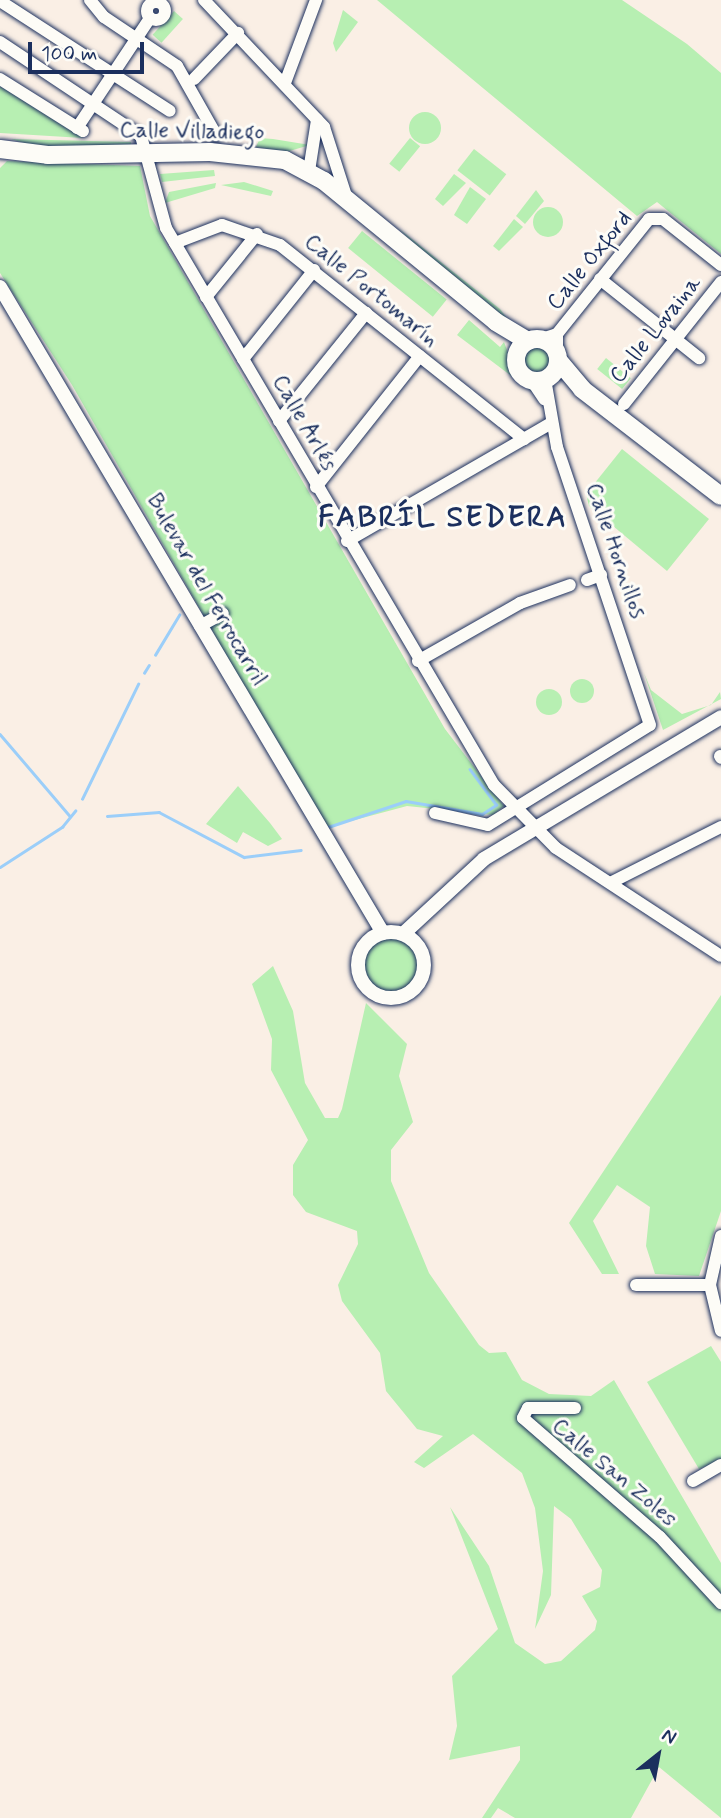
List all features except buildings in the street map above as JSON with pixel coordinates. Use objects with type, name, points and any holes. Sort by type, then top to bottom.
[{"type":"highway","name":"Calle Villadiego","points":[[0,149],[126,155],[144,145],[277,158],[312,173],[447,279],[496,322],[516,356],[521,374],[542,379]]},
{"type":"highway","name":"Calle Villadiego","points":[[496,322],[542,338],[558,357]]},
{"type":"highway","points":[[516,356],[542,338]]},
{"type":"highway","points":[[582,388],[542,379],[558,357],[582,388],[721,496]]},
{"type":"main road","name":"Bulevar del Ferrocarril","points":[[0,287],[200,626],[377,936]]},
{"type":"main road","points":[[408,932],[421,951],[422,978],[409,993],[390,998],[371,991],[359,974],[360,954],[377,936],[408,932],[475,866],[535,827],[721,717]]},
{"type":"street","points":[[90,0],[135,37],[177,66],[216,135]]},
{"type":"street","points":[[204,0],[238,33],[317,120],[348,199]]},
{"type":"street","points":[[285,83],[316,0]]},
{"type":"street","points":[[0,1],[170,111]]},
{"type":"street","points":[[0,79],[80,130],[112,73],[150,18],[150,5],[166,3]]},
{"type":"street","points":[[194,79],[238,33]]},
{"type":"street","points":[[0,42],[94,102],[144,145]]},
{"type":"street","points":[[312,173],[314,151],[323,134]]},
{"type":"street","name":"Calle Arlés","points":[[144,145],[153,200],[175,243],[479,765],[556,848],[612,881],[721,956]]},
{"type":"street","points":[[277,158],[314,151]]},
{"type":"street","points":[[312,173],[331,158]]},
{"type":"street","name":"Calle Oxford","points":[[542,338],[656,218],[721,265]]},
{"type":"street","name":"Calle Portomarín","points":[[175,243],[222,225],[257,234],[314,270],[420,356],[528,437]]},
{"type":"street","points":[[206,297],[257,234]]},
{"type":"street","points":[[243,359],[314,270]]},
{"type":"street","points":[[600,279],[699,358]]},
{"type":"street","name":"Calle Lovaina","points":[[624,404],[721,282]]},
{"type":"street","points":[[279,421],[366,313]]},
{"type":"street","points":[[316,487],[420,356]]},
{"type":"street","name":"Calle Hornillos","points":[[517,808],[644,733],[649,715],[555,442],[542,379]]},
{"type":"street","points":[[347,541],[550,424]]},
{"type":"street","points":[[528,437],[555,442]]},
{"type":"street","points":[[587,580],[601,575]]},
{"type":"street","points":[[418,662],[520,603],[570,585]]},
{"type":"street","points":[[200,626],[223,613]]},
{"type":"street","points":[[435,813],[488,824],[517,808]]},
{"type":"street","points":[[612,881],[721,827]]},
{"type":"street","points":[[721,1236],[710,1285],[721,1331]]},
{"type":"street","points":[[636,1285],[710,1285]]},
{"type":"street","name":"Calle San Zoles","points":[[575,1408],[528,1408],[523,1418],[667,1545],[721,1603]]},
{"type":"street","points":[[693,1481],[721,1465]]},
{"type":"green space","points":[[377,0],[622,0],[687,44],[721,73],[721,254],[657,202],[637,216]]},
{"type":"green space","points":[[343,10],[358,22],[336,52],[333,43]]},
{"type":"green space","points":[[174,11],[183,19],[162,43],[153,35]]},
{"type":"green space","points":[[0,86],[83,138],[0,133]]},
{"type":"green space","points":[[425,112],[436,117],[441,128],[436,139],[425,144],[414,139],[409,128],[414,117]]},
{"type":"green space","points":[[260,138],[310,145],[286,152],[256,147]]},
{"type":"green space","points":[[410,138],[420,146],[399,172],[389,164]]},
{"type":"green space","points":[[11,139],[131,142],[131,146],[37,147]]},
{"type":"green space","points":[[474,149],[506,174],[490,196],[457,170]]},
{"type":"green space","points":[[7,161],[140,166],[150,216],[445,729],[504,806],[493,815],[407,806],[325,828],[72,385],[0,273],[0,168]]},
{"type":"green space","points":[[214,170],[215,176],[162,182],[160,174]]},
{"type":"green space","points":[[454,174],[466,183],[443,206],[435,199]]},
{"type":"green space","points":[[244,182],[273,191],[271,196],[221,185]]},
{"type":"green space","points":[[216,183],[215,188],[165,203],[169,192]]},
{"type":"green space","points":[[470,187],[486,199],[467,224],[454,215]]},
{"type":"green space","points":[[536,190],[544,201],[525,224],[516,216]]},
{"type":"green space","points":[[548,207],[554,208],[562,216],[562,228],[554,236],[548,237],[542,236],[534,228],[533,222],[534,216],[542,208]]},
{"type":"green space","points":[[514,219],[523,227],[499,251],[493,246]]},
{"type":"green space","points":[[398,228],[500,309],[512,325],[420,249]]},
{"type":"green space","points":[[362,231],[447,300],[433,317],[348,248]]},
{"type":"green space","points":[[469,320],[500,347],[504,342],[516,374],[539,397],[457,335]]},
{"type":"green space","points":[[537,345],[543,346],[551,354],[551,366],[543,374],[537,375],[531,374],[523,366],[522,360],[523,354],[531,346]]},
{"type":"green space","points":[[606,358],[631,378],[622,389],[597,369]]},
{"type":"green space","points":[[622,449],[709,519],[667,571],[589,506],[586,494]]},
{"type":"green space","points":[[644,673],[651,690],[682,714],[708,706],[663,730]]},
{"type":"green space","points":[[577,679],[587,679],[594,686],[594,696],[587,703],[577,703],[570,696],[570,686]]},
{"type":"green space","points":[[549,689],[558,693],[562,702],[558,711],[549,715],[540,711],[536,702],[540,693]]},
{"type":"green space","points":[[720,692],[721,699],[712,704]]},
{"type":"green space","points":[[238,786],[282,839],[268,846],[243,832],[237,843],[206,824]]},
{"type":"green space","points":[[386,935],[398,935],[417,948],[422,965],[420,977],[409,990],[398,995],[386,995],[367,982],[362,971],[362,959],[375,940]]},
{"type":"green space","points":[[273,966],[293,1011],[305,1083],[325,1118],[338,1118],[342,1109],[366,1003],[407,1044],[399,1076],[413,1122],[391,1150],[391,1181],[429,1273],[479,1345],[489,1353],[506,1352],[522,1380],[549,1394],[591,1396],[614,1380],[721,1563],[721,1818],[659,1767],[631,1818],[515,1818],[498,1808],[491,1818],[482,1818],[520,1760],[520,1746],[449,1760],[457,1726],[452,1676],[498,1629],[450,1507],[489,1566],[515,1643],[545,1664],[561,1661],[595,1630],[597,1621],[582,1596],[600,1587],[602,1570],[571,1519],[554,1506],[551,1595],[535,1629],[543,1571],[535,1508],[522,1473],[473,1434],[424,1468],[414,1462],[443,1436],[417,1429],[386,1391],[380,1353],[342,1301],[338,1285],[358,1244],[357,1231],[306,1212],[293,1195],[293,1165],[308,1140],[271,1070],[272,1039],[252,984]]},
{"type":"green space","points":[[721,995],[721,1211],[699,1276],[655,1274],[646,1246],[650,1207],[617,1185],[593,1221],[619,1274],[602,1274],[569,1223]]},
{"type":"green space","points":[[711,1346],[721,1362],[721,1460],[699,1469],[647,1382]]},
{"type":"waterway","points":[[155,655],[179,615]]},
{"type":"waterway","points":[[144,673],[149,665]]},
{"type":"waterway","points":[[82,799],[138,684]]},
{"type":"waterway","points":[[0,734],[70,816]]},
{"type":"waterway","points":[[325,828],[406,801],[482,814],[496,805],[470,770]]},
{"type":"waterway","points":[[0,867],[62,827],[75,811]]},
{"type":"waterway","points":[[107,816],[159,812],[244,857],[301,850]]},
{"type":"district","name":"FABRÍL SEDERA","points":[[443,518]]}]
